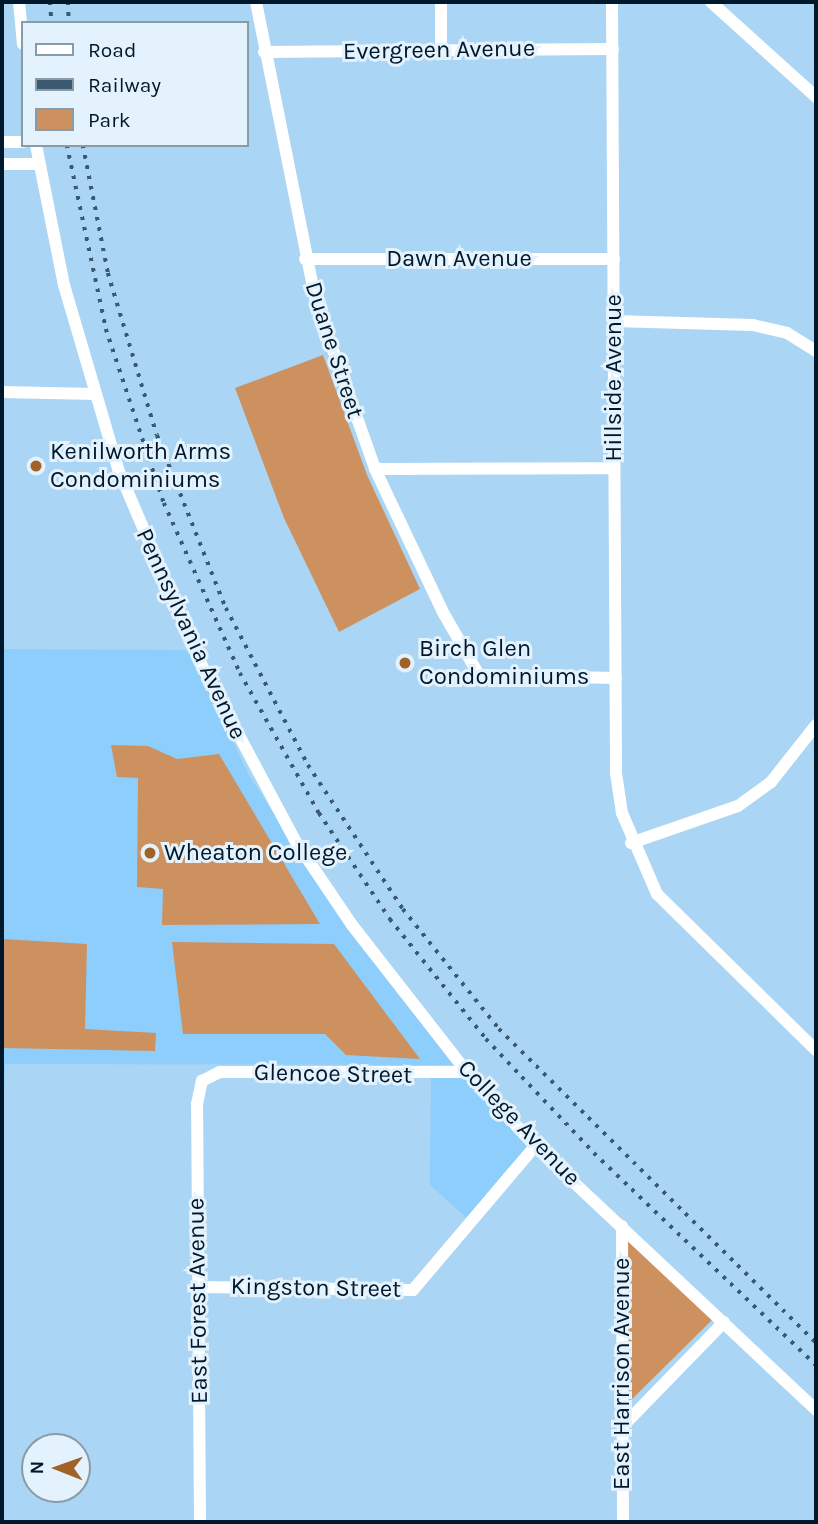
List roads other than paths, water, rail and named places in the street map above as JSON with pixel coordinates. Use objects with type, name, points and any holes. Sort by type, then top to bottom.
[{"type":"street","points":[[19,2],[21,23]]},
{"type":"street","name":"Duane Street","points":[[256,2],[305,259],[374,469],[479,675],[616,678]]},
{"type":"street","points":[[441,2],[441,50]]},
{"type":"street","name":"Hillside Avenue","points":[[612,2],[617,754],[631,843]]},
{"type":"street","points":[[711,2],[816,96]]},
{"type":"street","name":"Evergreen Avenue","points":[[264,52],[613,49]]},
{"type":"street","points":[[2,142],[21,142]]},
{"type":"street","name":"Pennsylvania Avenue","points":[[36,147],[95,394],[163,582],[268,796]]},
{"type":"street","points":[[2,164],[39,164]]},
{"type":"street","name":"Dawn Avenue","points":[[305,259],[614,259]]},
{"type":"street","points":[[614,321],[753,325],[787,333],[816,351]]},
{"type":"street","points":[[2,391],[95,394]]},
{"type":"street","points":[[374,469],[614,468]]},
{"type":"street","points":[[816,725],[771,782],[738,806],[631,843],[665,903],[816,1050]]},
{"type":"street","name":"College Avenue","points":[[268,796],[352,925],[467,1072],[535,1146],[816,1410]]},
{"type":"street","name":"Glencoe Street","points":[[202,1081],[220,1072],[467,1072]]},
{"type":"street","name":"East Forest Avenue","points":[[200,1522],[197,1104],[202,1081]]},
{"type":"street","name":"Kingston Street","points":[[198,1287],[413,1290],[535,1146]]},
{"type":"street","name":"East Harrison Avenue","points":[[622,1226],[623,1522]]},
{"type":"street","points":[[623,1426],[724,1322]]},
{"type":"railway","points":[[50,2],[52,21]]},
{"type":"railway","points":[[68,2],[69,21]]},
{"type":"railway","points":[[67,147],[106,329],[164,503],[240,673],[319,813],[390,919],[486,1039],[594,1153],[816,1365]]},
{"type":"railway","points":[[83,147],[108,273],[157,435],[226,608],[308,765],[403,909],[499,1029],[816,1343]]},
{"type":"place","name":"Kenilworth Arms Condominiums","points":[[36,466]]},
{"type":"place","name":"Birch Glen Condominiums","points":[[405,663]]},
{"type":"place","name":"Wheaton College","points":[[150,853]]}]
